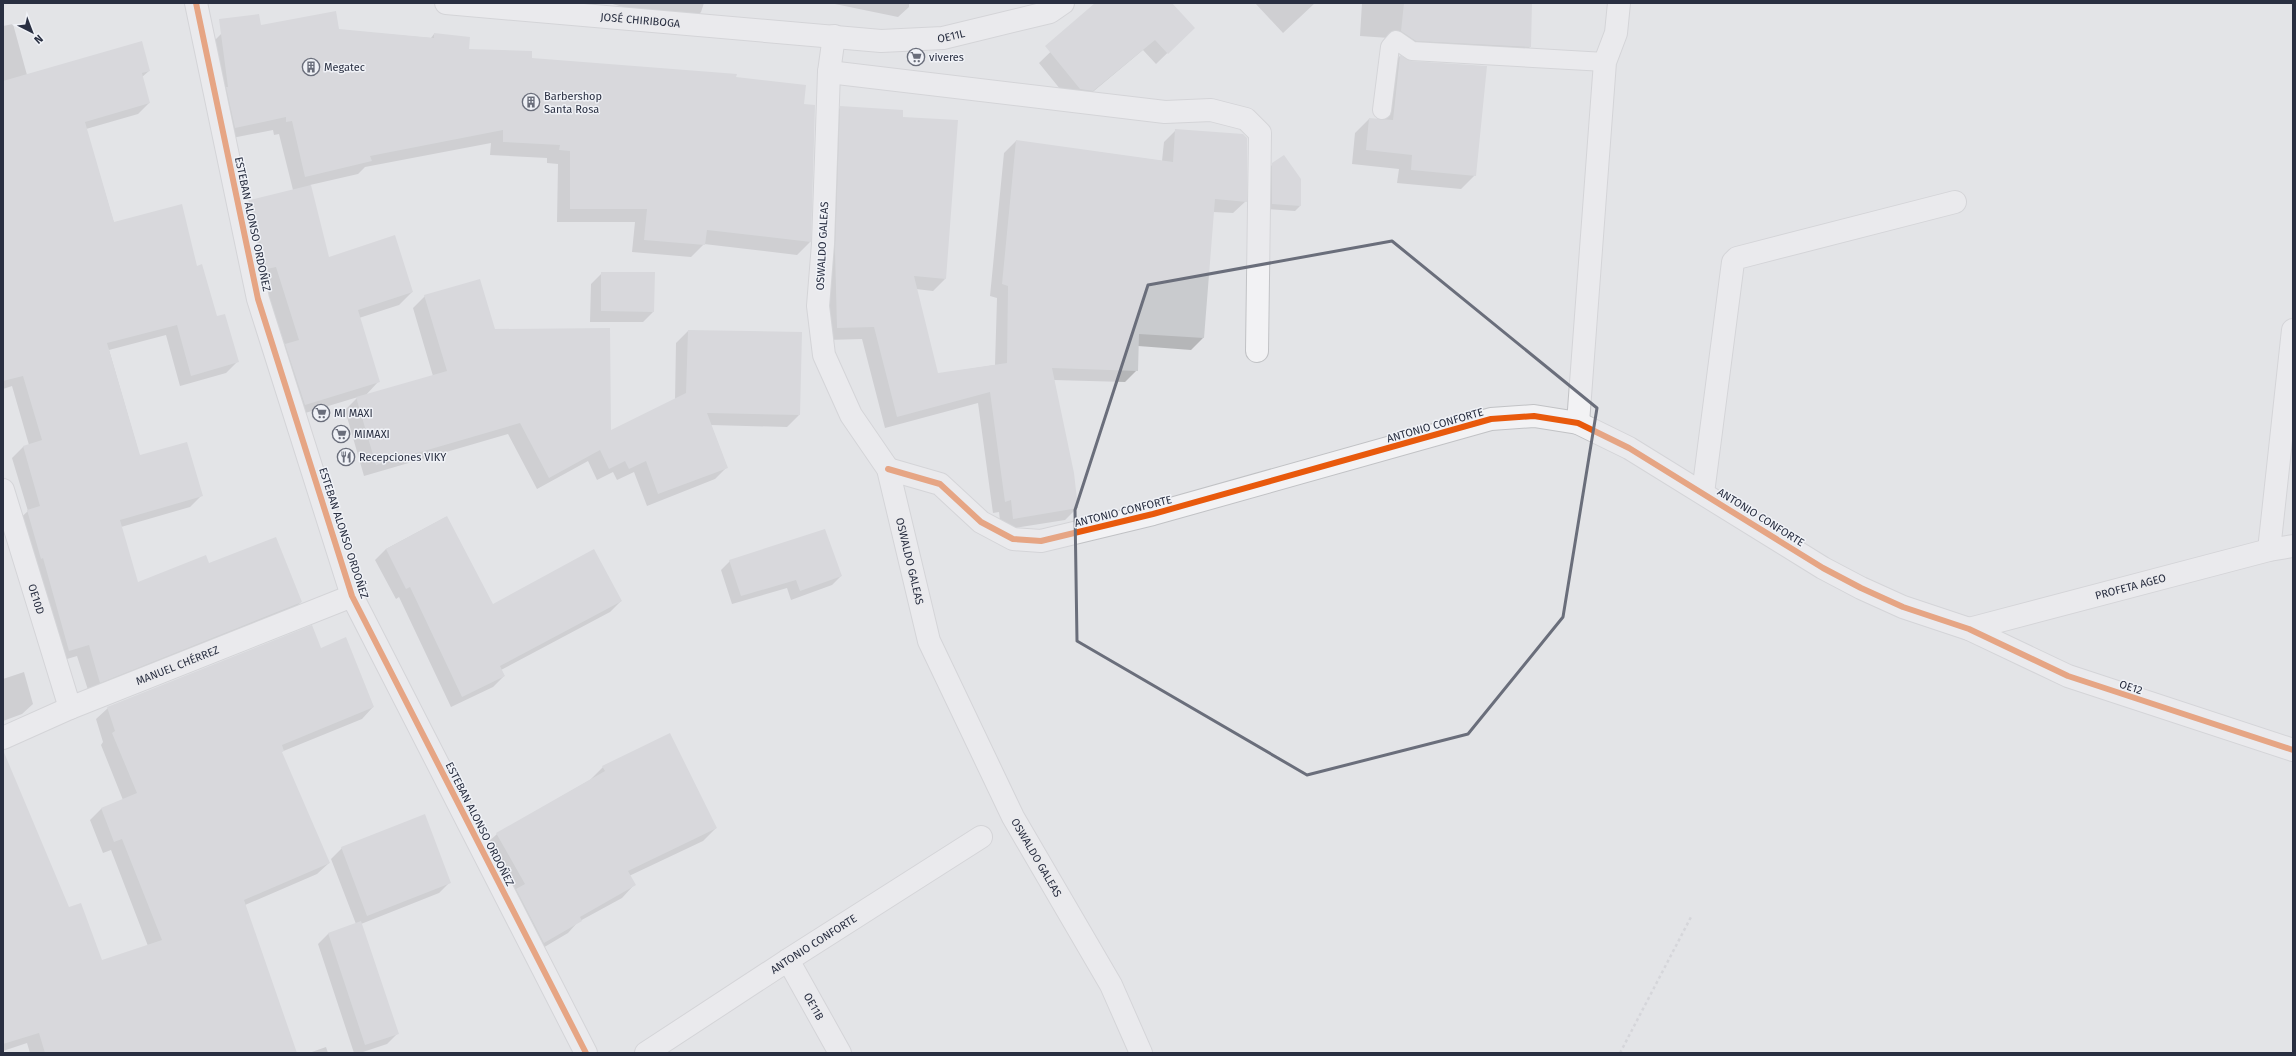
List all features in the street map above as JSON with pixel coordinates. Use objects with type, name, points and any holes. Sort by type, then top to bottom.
[{"type":"street","name":"ESTEBAN ALONSO ORDOÑEZ","points":[[196,3],[258,299],[352,596],[586,1053]]},
{"type":"street","name":"JOSÉ CHIRIBOGA","points":[[446,3],[512,6],[616,17],[834,36]]},
{"type":"street","name":"OE11L","points":[[834,36],[881,41],[943,38],[1050,12],[1064,3]]},
{"type":"street","points":[[1578,423],[1605,62],[1616,33],[1619,3]]},
{"type":"street","name":"OSWALDO GALEAS","points":[[834,36],[829,72],[823,244],[818,306],[824,355],[851,415],[888,469],[930,642],[1013,817],[1111,985],[1141,1053]]},
{"type":"street","points":[[829,72],[1165,112],[1212,110],[1246,119],[1260,133],[1257,351]]},
{"type":"street","points":[[1703,493],[1733,262],[1744,256],[1955,202]]},
{"type":"street","points":[[2269,550],[2293,330]]},
{"type":"street","name":"ANTONIO CONFORTE","points":[[888,469],[940,484],[981,522],[1013,539],[1041,541],[1153,514],[1492,419],[1534,416],[1578,423],[1629,448],[1823,568],[1861,588],[1902,606],[1969,629]]},
{"type":"street","name":"OE10D","points":[[3,490],[70,708]]},
{"type":"street","name":"PROFETA AGEO","points":[[1969,629],[2269,550],[2293,546]]},
{"type":"street","name":"MANUEL CHÉRREZ","points":[[3,738],[70,708],[352,596]]},
{"type":"street","name":"OE12","points":[[1969,629],[2068,676],[2293,750]]},
{"type":"street","name":"ANTONIO CONFORTE","points":[[646,1053],[788,960],[981,837]]},
{"type":"street","name":"OE11B","points":[[788,960],[840,1053]]},
{"type":"lane","points":[[1382,110],[1390,47],[1396,40],[1412,52],[1605,62]]},
{"type":"path","points":[[1620,1053],[1692,917]]},
{"type":"highlighted area","points":[[1392,241],[1597,408],[1563,617],[1468,734],[1307,775],[1077,641],[1075,510],[1148,285]]},
{"type":"building","points":[[1095,3],[1172,3],[1195,28],[1168,54],[1155,40],[1093,91],[1080,89],[1045,46]]},
{"type":"building","points":[[1404,3],[1532,3],[1531,47],[1416,41],[1401,31]]},
{"type":"building","points":[[336,11],[339,29],[434,38],[434,33],[470,37],[469,49],[532,51],[532,58],[737,74],[736,77],[806,85],[804,104],[815,105],[811,242],[707,230],[705,245],[644,240],[647,209],[570,209],[570,151],[559,150],[560,145],[503,142],[503,130],[370,156],[372,161],[305,177],[292,121],[286,122],[286,117],[235,128],[226,87],[228,87],[219,19],[259,14],[261,25]]},
{"type":"building","points":[[142,41],[150,71],[142,73],[150,103],[85,122],[114,222],[182,204],[197,266],[202,264],[217,316],[225,314],[239,362],[191,376],[177,325],[107,343],[140,455],[187,442],[203,496],[120,520],[138,582],[206,555],[209,563],[276,537],[302,602],[100,683],[89,645],[69,651],[43,558],[41,559],[27,510],[40,506],[23,446],[42,440],[23,376],[3,381],[3,81]]},
{"type":"building","points":[[1400,55],[1411,61],[1487,66],[1476,176],[1411,170],[1412,155],[1366,150],[1369,118],[1393,120]]},
{"type":"building","points":[[840,106],[903,110],[903,117],[958,120],[946,279],[914,276],[938,373],[1007,363],[1008,286],[1002,284],[1016,140],[1173,162],[1175,129],[1243,134],[1247,138],[1247,202],[1215,199],[1204,338],[1139,334],[1138,371],[1052,368],[1074,473],[1078,508],[1013,519],[1011,500],[1005,502],[990,392],[897,417],[874,327],[837,328],[835,251]]},
{"type":"building","points":[[1284,155],[1301,179],[1301,206],[1272,204],[1272,163]]},
{"type":"building","points":[[311,185],[329,257],[395,235],[413,292],[358,310],[380,382],[305,405],[285,344],[299,340],[276,267],[267,269],[250,200]]},
{"type":"building","points":[[601,272],[655,272],[654,312],[601,311]]},
{"type":"building","points":[[480,279],[495,329],[610,328],[611,430],[686,393],[688,330],[802,332],[800,415],[707,413],[728,468],[658,494],[646,461],[629,469],[625,461],[609,469],[600,450],[549,478],[520,423],[376,465],[356,397],[447,371],[424,295]]},
{"type":"building","points":[[447,516],[493,604],[594,549],[622,601],[500,666],[505,676],[462,697],[410,587],[406,589],[386,549]]},
{"type":"building","points":[[825,529],[842,576],[800,591],[796,580],[741,596],[729,560]]},
{"type":"building","points":[[312,625],[321,648],[346,637],[374,707],[282,745],[284,751],[282,752],[330,863],[244,900],[297,1053],[45,1053],[39,1033],[3,1044],[3,750],[69,907],[81,903],[102,960],[162,940],[122,839],[114,842],[101,808],[137,793],[112,733],[115,731],[107,707]]},
{"type":"building","points":[[670,733],[717,828],[628,871],[636,885],[580,917],[582,921],[544,943],[516,889],[525,884],[496,833],[605,771],[602,766]]},
{"type":"building","points":[[425,814],[451,883],[367,916],[341,847]]},
{"type":"building","points":[[361,921],[399,1034],[365,1045],[328,933]]},
{"type":"cycle path","points":[[196,3],[258,299],[352,596],[586,1053]]},
{"type":"cycle path","points":[[888,469],[940,484],[981,522],[1013,539],[1041,541],[1153,514],[1491,419],[1534,416],[1578,423],[1629,448],[1823,568],[1861,588],[1903,607],[1969,629],[2068,676],[2293,750]]},
{"type":"place","name":"viveres","points":[[916,57]]},
{"type":"place","name":"Megatec","points":[[311,67]]},
{"type":"place","name":"Barbershop Santa Rosa","points":[[531,102]]},
{"type":"place","name":"MI MAXI","points":[[321,413]]},
{"type":"place","name":"MIMAXI","points":[[341,434]]},
{"type":"place","name":"Recepciones VIKY","points":[[346,457]]}]
